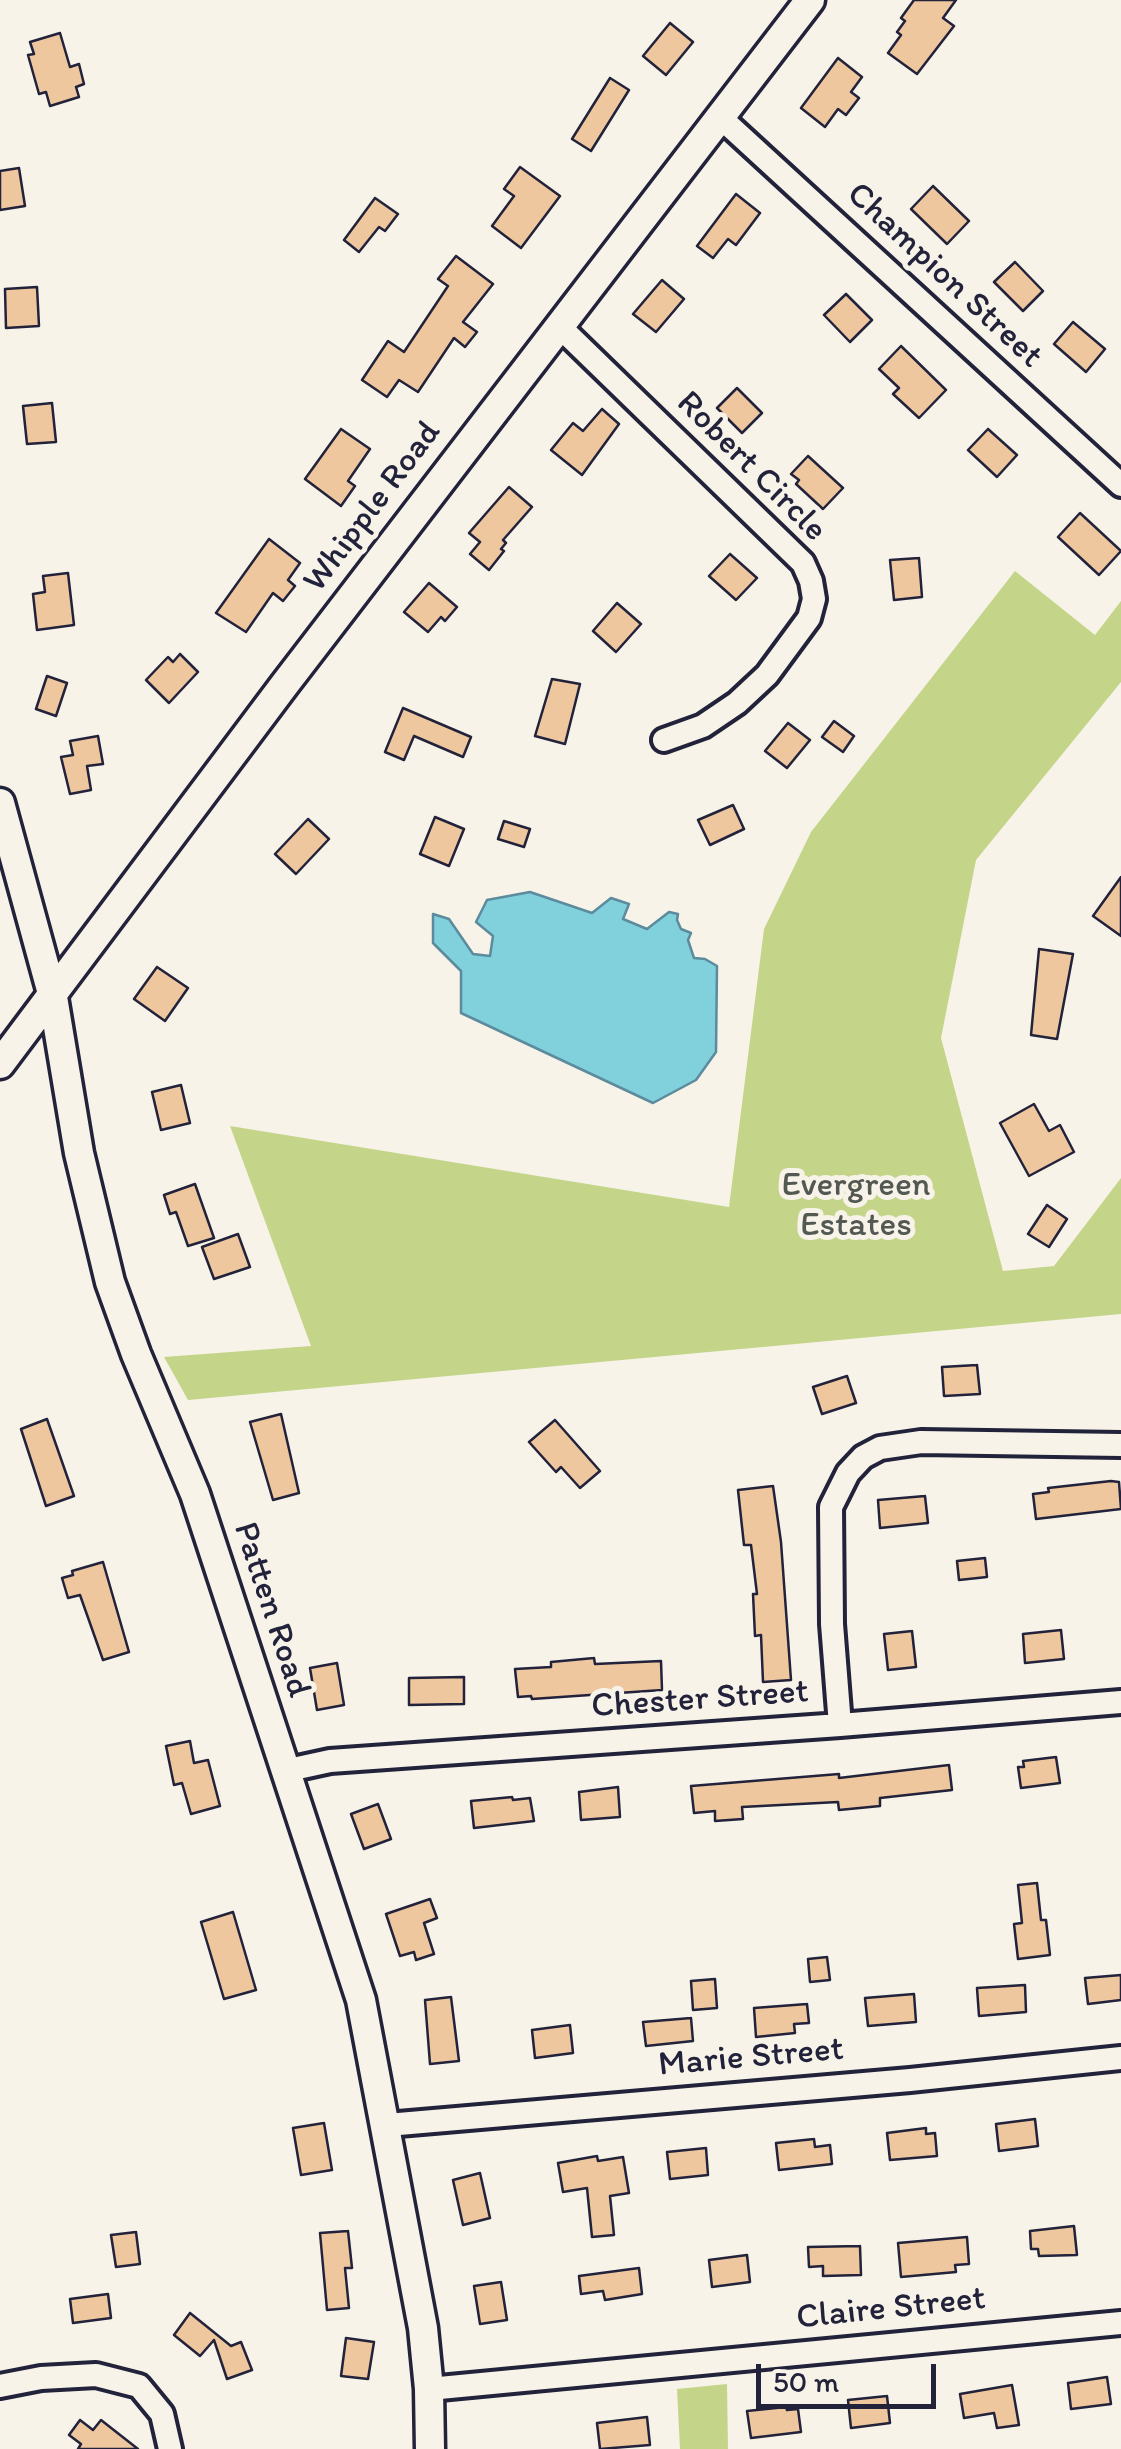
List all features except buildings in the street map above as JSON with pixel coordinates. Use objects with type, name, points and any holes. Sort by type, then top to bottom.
[{"type":"street","name":"Whipple Road","points":[[0,1064],[810,0]]},
{"type":"street","name":"Champion Street","points":[[721,118],[1121,485]]},
{"type":"street","name":"Robert Circle","points":[[559,326],[803,563],[811,581],[814,599],[810,618],[767,675],[737,703],[703,726],[664,740]]},
{"type":"street","name":"Patten Road","points":[[0,803],[53,997],[79,1153],[110,1282],[195,1494],[356,1982],[387,2125],[423,2328],[430,2449]]},
{"type":"street","points":[[840,1725],[832,1624],[831,1507],[848,1473],[862,1458],[880,1448],[921,1442],[1121,1445]]},
{"type":"street","name":"Chester Street","points":[[284,1771],[330,1761],[1121,1702]]},
{"type":"street","name":"Marie Street","points":[[387,2125],[1121,2058]]},
{"type":"street","name":"Claire Street","points":[[429,2389],[1121,2323]]},
{"type":"street","points":[[0,2386],[41,2378],[96,2375],[140,2386],[162,2414],[170,2449]]},
{"type":"green space","name":"Evergreen Estates","points":[[1015,571],[1095,635],[1121,601],[1121,682],[976,860],[941,1038],[1003,1271],[1054,1266],[1121,1178],[1121,1314],[188,1400],[164,1357],[311,1346],[230,1126],[729,1207],[764,929],[811,832]]},
{"type":"green space","points":[[727,2384],[728,2449],[680,2449],[677,2389]]},
{"type":"water","points":[[530,892],[592,913],[611,898],[629,904],[623,919],[647,929],[669,912],[678,914],[681,929],[691,933],[688,940],[694,958],[717,966],[716,1052],[696,1080],[653,1103],[461,1013],[461,971],[433,943],[433,914],[449,919],[473,954],[490,956],[493,936],[476,922],[487,900]]}]
